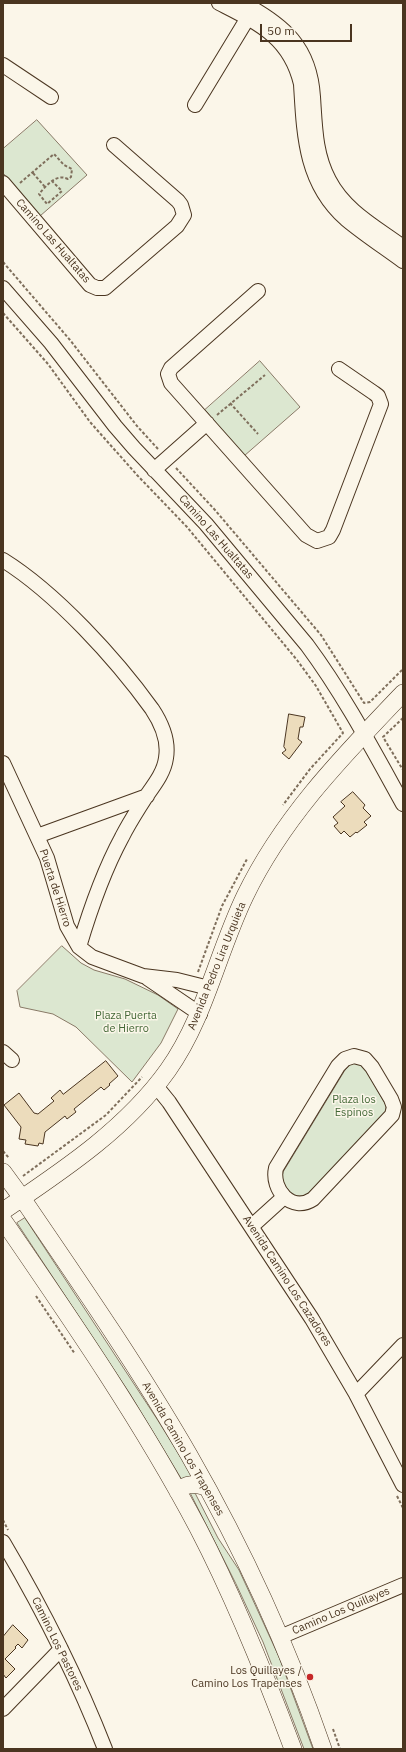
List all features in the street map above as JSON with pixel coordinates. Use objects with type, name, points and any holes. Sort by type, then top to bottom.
[{"type":"main road","name":"Avenida Pedro Lira Urquieta","points":[[3,1211],[109,1133],[141,1103],[150,1081],[179,1054],[200,1014],[232,925],[245,895],[269,853],[310,794],[363,734],[403,693]]},
{"type":"main road","name":"Avenida Camino Los Trapenses","points":[[3,1172],[22,1198],[152,1394],[207,1487],[244,1557],[280,1637],[323,1749]]},
{"type":"main road","points":[[3,1220],[130,1411],[178,1492],[201,1534],[236,1607],[293,1749]]},
{"type":"main road","points":[[178,1492],[181,1488],[189,1484],[207,1487]]},
{"type":"street","points":[[219,3],[248,10],[270,18],[285,30],[302,55],[312,85],[315,134],[319,156],[334,189],[357,214],[403,246]]},
{"type":"street","points":[[195,105],[248,10]]},
{"type":"street","points":[[248,10],[280,42],[296,66],[301,84],[305,144],[313,170],[324,192],[346,219],[403,261]]},
{"type":"street","points":[[3,65],[51,97]]},
{"type":"street","name":"Camino Las Hualtatas","points":[[5,191],[90,285],[97,288],[105,288],[177,226],[184,215],[178,201],[114,145]]},
{"type":"street","name":"Camino Las Hualtatas","points":[[3,288],[51,343],[115,426],[154,470],[206,524],[307,645],[320,663],[363,734],[403,804]]},
{"type":"street","points":[[258,291],[169,371],[169,377],[171,383],[306,535],[313,540],[325,539],[333,530],[381,404],[378,396],[339,369]]},
{"type":"street","points":[[154,470],[207,423]]},
{"type":"street","points":[[3,560],[37,586],[78,624],[120,670],[159,719],[166,738],[166,757],[162,772],[146,796],[113,853],[95,897],[79,947]]},
{"type":"street","name":"Puerta de Hierro","points":[[3,763],[47,858],[67,926],[79,947],[92,957],[143,976],[200,1014]]},
{"type":"street","points":[[37,836],[146,796]]},
{"type":"street","name":"Puerta de Hierro","points":[[143,976],[177,980],[209,988]]},
{"type":"street","points":[[354,1056],[365,1059],[369,1062],[392,1099],[394,1107],[392,1115],[313,1199],[303,1204],[296,1204],[284,1197],[275,1183],[275,1173],[279,1163],[341,1062],[344,1059],[354,1056]]},
{"type":"street","name":"Avenida Camino Los Cazadores","points":[[150,1081],[169,1102],[312,1319],[356,1394],[403,1485]]},
{"type":"street","points":[[252,1226],[284,1197]]},
{"type":"street","points":[[356,1394],[403,1345]]},
{"type":"street","name":"Camino Los Pastores","points":[[3,1542],[62,1649],[105,1749]]},
{"type":"street","name":"Camino Los Quillayes","points":[[280,1637],[403,1585]]},
{"type":"street","points":[[3,1709],[62,1649]]},
{"type":"path","points":[[5,191],[33,173],[54,154],[64,165],[72,169],[73,173],[71,177],[68,178],[62,176],[57,177],[52,181],[45,187],[38,194],[47,204],[62,191],[52,181]]},
{"type":"path","points":[[33,173],[45,187]]},
{"type":"path","points":[[3,262],[80,352],[137,426],[166,459],[215,510],[321,635],[364,703],[370,702],[403,669]]},
{"type":"path","points":[[3,313],[48,364],[90,422],[112,448],[187,527],[297,660],[316,686],[343,733]]},
{"type":"path","points":[[207,423],[265,375]]},
{"type":"path","points":[[230,403],[258,434]]},
{"type":"path","points":[[403,718],[383,737],[403,770]]},
{"type":"path","points":[[24,1176],[150,1081]]},
{"type":"path","points":[[34,1293],[78,1360]]},
{"type":"path","points":[[332,1728],[340,1749]]},
{"type":"green space","points":[[37,120],[87,175],[40,216],[3,173],[3,149]]},
{"type":"green space","points":[[260,361],[300,407],[244,456],[205,410]]},
{"type":"green space","name":"Plaza Puerta de Hierro","points":[[62,946],[81,963],[94,970],[125,979],[158,995],[178,1009],[161,1043],[132,1082],[76,1027],[53,1014],[20,1007],[17,991]]},
{"type":"green space","name":"Plaza los Espinos","points":[[352,1063],[359,1063],[364,1067],[386,1105],[386,1111],[306,1196],[293,1196],[283,1182],[283,1172],[345,1070]]},
{"type":"green space","points":[[25,1218],[157,1419],[193,1477],[182,1480],[130,1394],[17,1223]]},
{"type":"green space","points":[[189,1490],[194,1491],[218,1538],[239,1570],[279,1657],[313,1749],[304,1749],[263,1642]]},
{"type":"building","points":[[289,714],[305,717],[303,727],[300,727],[298,739],[302,742],[289,759],[282,753],[286,750],[284,747]]},
{"type":"building","points":[[353,792],[365,805],[363,808],[371,816],[364,822],[367,825],[350,837],[344,831],[341,834],[334,826],[338,823],[333,817],[345,806],[341,802]]},
{"type":"building","points":[[106,1061],[118,1076],[109,1084],[110,1085],[104,1090],[101,1087],[74,1109],[76,1112],[67,1119],[65,1116],[45,1132],[43,1144],[39,1143],[38,1146],[25,1144],[26,1140],[19,1139],[21,1127],[4,1105],[19,1093],[34,1113],[38,1114],[54,1101],[51,1098],[60,1090],[63,1094]]},
{"type":"building","points":[[13,1625],[28,1640],[22,1648],[18,1644],[5,1659],[15,1669],[6,1678],[3,1674],[3,1637]]},
{"type":"place","name":"Los Quillayes / Camino Los Trapenses","points":[[310,1677]]}]
